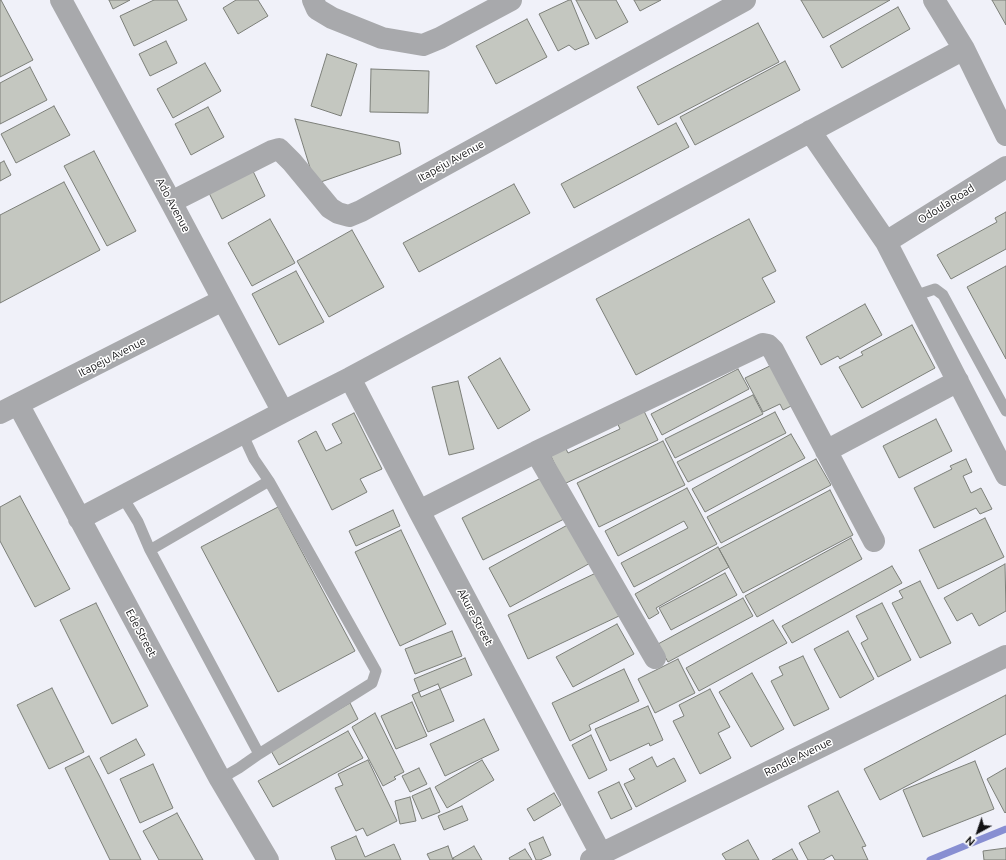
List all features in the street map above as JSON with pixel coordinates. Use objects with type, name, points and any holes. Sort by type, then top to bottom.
[{"type":"street","name":"Ado Avenue","points":[[61,0],[283,412]]},
{"type":"street","points":[[312,0],[317,9],[332,18],[382,38],[423,45],[440,38],[511,0]]},
{"type":"street","name":"Itapeju Avenue","points":[[171,202],[272,151],[279,149],[292,162],[330,208],[338,213],[349,216],[745,0]]},
{"type":"street","points":[[934,0],[964,49],[1006,135]]},
{"type":"street","points":[[79,519],[350,378],[964,49]]},
{"type":"street","points":[[810,131],[886,242],[1006,475]]},
{"type":"street","name":"Odoula Road","points":[[886,242],[1006,166]]},
{"type":"street","name":"Itapeju Avenue","points":[[9,408],[223,300]]},
{"type":"street","points":[[419,511],[536,452],[763,344],[768,345],[772,350],[874,541]]},
{"type":"street","name":"Akure Street","points":[[350,378],[596,857]]},
{"type":"street","points":[[826,452],[958,381]]},
{"type":"street","name":"Ede Street","points":[[9,408],[79,519],[220,779],[268,860]]},
{"type":"street","points":[[536,452],[655,658]]},
{"type":"street","name":"Randle Avenue","points":[[596,857],[1006,656]]},
{"type":"lane","points":[[914,296],[935,289],[943,295],[1006,411]]},
{"type":"lane","points":[[220,779],[372,683],[376,671],[269,481],[254,459],[242,433]]},
{"type":"lane","points":[[150,550],[269,481]]},
{"type":"lane","points":[[122,496],[138,522],[150,550],[259,754]]},
{"type":"building","points":[[0,0],[33,60],[0,77]]},
{"type":"building","points":[[109,0],[130,0],[113,9]]},
{"type":"building","points":[[154,0],[177,0],[187,20],[134,46],[120,16]]},
{"type":"building","points":[[236,0],[258,0],[268,16],[238,34],[223,8]]},
{"type":"building","points":[[571,0],[589,44],[575,50],[569,45],[558,51],[539,14]]},
{"type":"building","points":[[576,0],[616,0],[628,22],[596,39]]},
{"type":"building","points":[[634,0],[661,0],[640,11]]},
{"type":"building","points":[[801,0],[890,0],[823,38]]},
{"type":"building","points":[[992,0],[1006,0],[1006,25]]},
{"type":"building","points":[[898,7],[910,29],[842,68],[830,46]]},
{"type":"building","points":[[527,19],[547,57],[496,84],[476,46]]},
{"type":"building","points":[[758,23],[779,62],[658,125],[637,87]]},
{"type":"building","points":[[166,41],[177,63],[150,76],[139,54]]},
{"type":"building","points":[[327,54],[357,64],[341,116],[311,106]]},
{"type":"building","points":[[785,61],[800,90],[695,145],[680,117]]},
{"type":"building","points":[[205,63],[221,91],[173,118],[157,89]]},
{"type":"building","points":[[30,67],[47,100],[0,124],[0,83]]},
{"type":"building","points":[[371,69],[429,71],[428,113],[370,112]]},
{"type":"building","points":[[54,106],[70,135],[16,163],[1,134]]},
{"type":"building","points":[[208,107],[224,137],[191,155],[175,124]]},
{"type":"building","points":[[295,119],[399,142],[401,154],[315,184]]},
{"type":"building","points":[[676,123],[689,147],[574,208],[561,184]]},
{"type":"building","points":[[94,151],[136,231],[107,246],[64,166]]},
{"type":"building","points":[[4,161],[11,175],[0,181],[0,163]]},
{"type":"building","points":[[251,167],[265,196],[222,219],[207,189]]},
{"type":"building","points":[[64,182],[100,250],[0,303],[0,215]]},
{"type":"building","points":[[514,184],[530,213],[419,272],[403,243]]},
{"type":"building","points":[[1006,212],[1006,249],[951,279],[937,255],[997,222],[995,218]]},
{"type":"building","points":[[270,219],[295,263],[252,286],[228,243]]},
{"type":"building","points":[[749,219],[776,271],[762,278],[775,302],[636,375],[596,299]]},
{"type":"building","points":[[352,230],[384,287],[329,317],[297,261]]},
{"type":"building","points":[[1006,266],[1006,359],[967,287]]},
{"type":"building","points":[[296,271],[324,322],[279,345],[252,294]]},
{"type":"building","points":[[865,304],[882,335],[840,359],[838,356],[821,365],[806,337]]},
{"type":"building","points":[[912,325],[935,368],[862,408],[839,367],[863,355],[861,352]]},
{"type":"building","points":[[500,358],[530,410],[498,429],[468,377]]},
{"type":"building","points":[[776,363],[797,403],[783,410],[780,404],[763,412],[745,378]]},
{"type":"building","points":[[738,369],[749,389],[662,435],[651,414]]},
{"type":"building","points":[[458,381],[474,449],[449,455],[432,387]]},
{"type":"building","points":[[753,395],[763,414],[675,458],[665,439]]},
{"type":"building","points":[[643,409],[658,440],[564,484],[550,454],[565,447],[568,453],[620,429],[617,422]]},
{"type":"building","points":[[775,412],[786,433],[688,482],[677,462]]},
{"type":"building","points":[[354,413],[382,469],[360,479],[367,492],[332,510],[298,441],[316,431],[326,451],[342,443],[332,424]]},
{"type":"building","points":[[936,419],[952,451],[899,478],[883,446]]},
{"type":"building","points":[[791,434],[805,458],[705,512],[692,489]]},
{"type":"building","points":[[663,441],[685,485],[599,527],[577,483]]},
{"type":"building","points":[[816,459],[831,485],[721,543],[707,517]]},
{"type":"building","points":[[966,459],[972,472],[963,476],[971,493],[981,488],[992,509],[980,514],[976,508],[934,528],[914,488],[952,469],[950,466]]},
{"type":"building","points":[[547,475],[568,517],[483,560],[462,518]]},
{"type":"building","points":[[687,488],[717,544],[634,587],[621,563],[688,528],[684,521],[618,556],[605,531]]},
{"type":"building","points":[[830,490],[853,535],[743,593],[719,549]]},
{"type":"building","points":[[20,496],[70,589],[35,607],[0,541],[0,507]]},
{"type":"building","points":[[278,507],[355,651],[278,692],[201,547]]},
{"type":"building","points":[[393,510],[400,526],[356,546],[349,531]]},
{"type":"building","points":[[985,518],[1004,557],[938,589],[919,550]]},
{"type":"building","points":[[573,522],[594,561],[510,607],[489,568]]},
{"type":"building","points":[[401,530],[446,624],[400,646],[355,552]]},
{"type":"building","points":[[851,538],[862,559],[757,617],[745,596]]},
{"type":"building","points":[[718,547],[729,567],[656,608],[659,613],[649,619],[635,594]]},
{"type":"building","points":[[1005,564],[1006,611],[979,626],[972,613],[957,621],[944,598]]},
{"type":"building","points":[[892,566],[902,583],[792,643],[782,626]]},
{"type":"building","points":[[598,572],[619,616],[528,659],[508,615]]},
{"type":"building","points":[[725,573],[737,595],[671,630],[659,608]]},
{"type":"building","points":[[920,581],[951,643],[920,658],[892,603],[903,598],[899,591]]},
{"type":"building","points":[[743,598],[753,616],[668,662],[658,644]]},
{"type":"building","points":[[96,603],[148,706],[112,724],[60,620]]},
{"type":"building","points":[[882,603],[911,660],[878,677],[861,643],[868,639],[856,616]]},
{"type":"building","points":[[773,620],[787,643],[699,691],[686,668]]},
{"type":"building","points":[[617,624],[634,654],[573,687],[556,657]]},
{"type":"building","points":[[452,631],[462,656],[415,674],[405,649]]},
{"type":"building","points":[[848,631],[874,679],[840,698],[814,649]]},
{"type":"building","points":[[803,656],[829,709],[794,726],[771,681],[783,675],[779,667]]},
{"type":"building","points":[[465,658],[472,675],[421,697],[414,679]]},
{"type":"building","points":[[678,659],[695,693],[655,713],[638,679]]},
{"type":"building","points":[[624,669],[639,701],[589,725],[591,730],[570,741],[552,703]]},
{"type":"building","points":[[752,673],[784,729],[751,747],[719,692]]},
{"type":"building","points":[[438,684],[454,721],[428,732],[412,695]]},
{"type":"building","points":[[52,688],[84,752],[49,769],[17,705]]},
{"type":"building","points":[[710,689],[730,727],[718,733],[731,758],[700,774],[673,721],[684,716],[679,705]]},
{"type":"building","points":[[1006,695],[1006,734],[880,800],[864,769]]},
{"type":"building","points":[[412,702],[427,736],[396,749],[381,716]]},
{"type":"building","points":[[350,703],[358,719],[279,765],[270,749]]},
{"type":"building","points":[[648,706],[663,740],[650,746],[649,743],[610,761],[595,729]]},
{"type":"building","points":[[375,713],[404,772],[394,777],[396,779],[383,786],[352,727]]},
{"type":"building","points":[[484,719],[499,750],[445,776],[430,744]]},
{"type":"building","points":[[348,731],[363,758],[273,807],[258,781]]},
{"type":"building","points":[[591,735],[607,770],[589,779],[572,745]]},
{"type":"building","points":[[136,739],[145,755],[108,774],[100,758]]},
{"type":"building","points":[[89,756],[141,860],[110,860],[65,768]]},
{"type":"building","points":[[652,757],[657,767],[674,758],[686,781],[636,807],[624,784],[635,779],[629,769]]},
{"type":"building","points":[[368,760],[397,821],[367,836],[363,828],[356,831],[335,788],[343,785],[338,774]]},
{"type":"building","points":[[482,760],[494,780],[447,808],[435,787]]},
{"type":"building","points":[[975,761],[994,809],[923,837],[903,790]]},
{"type":"building","points":[[153,764],[173,808],[140,823],[120,779]]},
{"type":"building","points":[[419,768],[427,784],[410,792],[402,776]]},
{"type":"building","points":[[1006,768],[1006,812],[1005,813],[987,779]]},
{"type":"building","points":[[619,782],[632,809],[611,819],[598,792]]},
{"type":"building","points":[[430,788],[440,812],[422,819],[412,796]]},
{"type":"building","points":[[838,791],[866,846],[862,847],[868,860],[835,860],[832,855],[823,860],[808,860],[799,843],[820,832],[808,806]]},
{"type":"building","points":[[554,793],[561,805],[534,821],[527,809]]},
{"type":"building","points":[[410,797],[416,821],[400,824],[395,801]]},
{"type":"building","points":[[462,806],[468,820],[444,830],[438,816]]},
{"type":"building","points":[[177,813],[203,860],[159,860],[143,831]]},
{"type":"building","points":[[356,836],[365,857],[394,844],[401,860],[336,860],[331,847]]},
{"type":"building","points":[[543,837],[551,855],[540,860],[536,860],[529,843]]},
{"type":"building","points":[[748,840],[759,860],[726,860],[722,854]]},
{"type":"building","points":[[448,846],[453,860],[430,860],[427,854]]},
{"type":"building","points":[[474,846],[482,860],[454,860],[453,858]]},
{"type":"building","points":[[1006,848],[1006,860],[984,860],[983,851]]},
{"type":"building","points":[[525,849],[532,860],[510,860],[509,858]]},
{"type":"building","points":[[792,849],[798,860],[772,860]]},
{"type":"waterway","points":[[930,860],[1006,829]]}]
